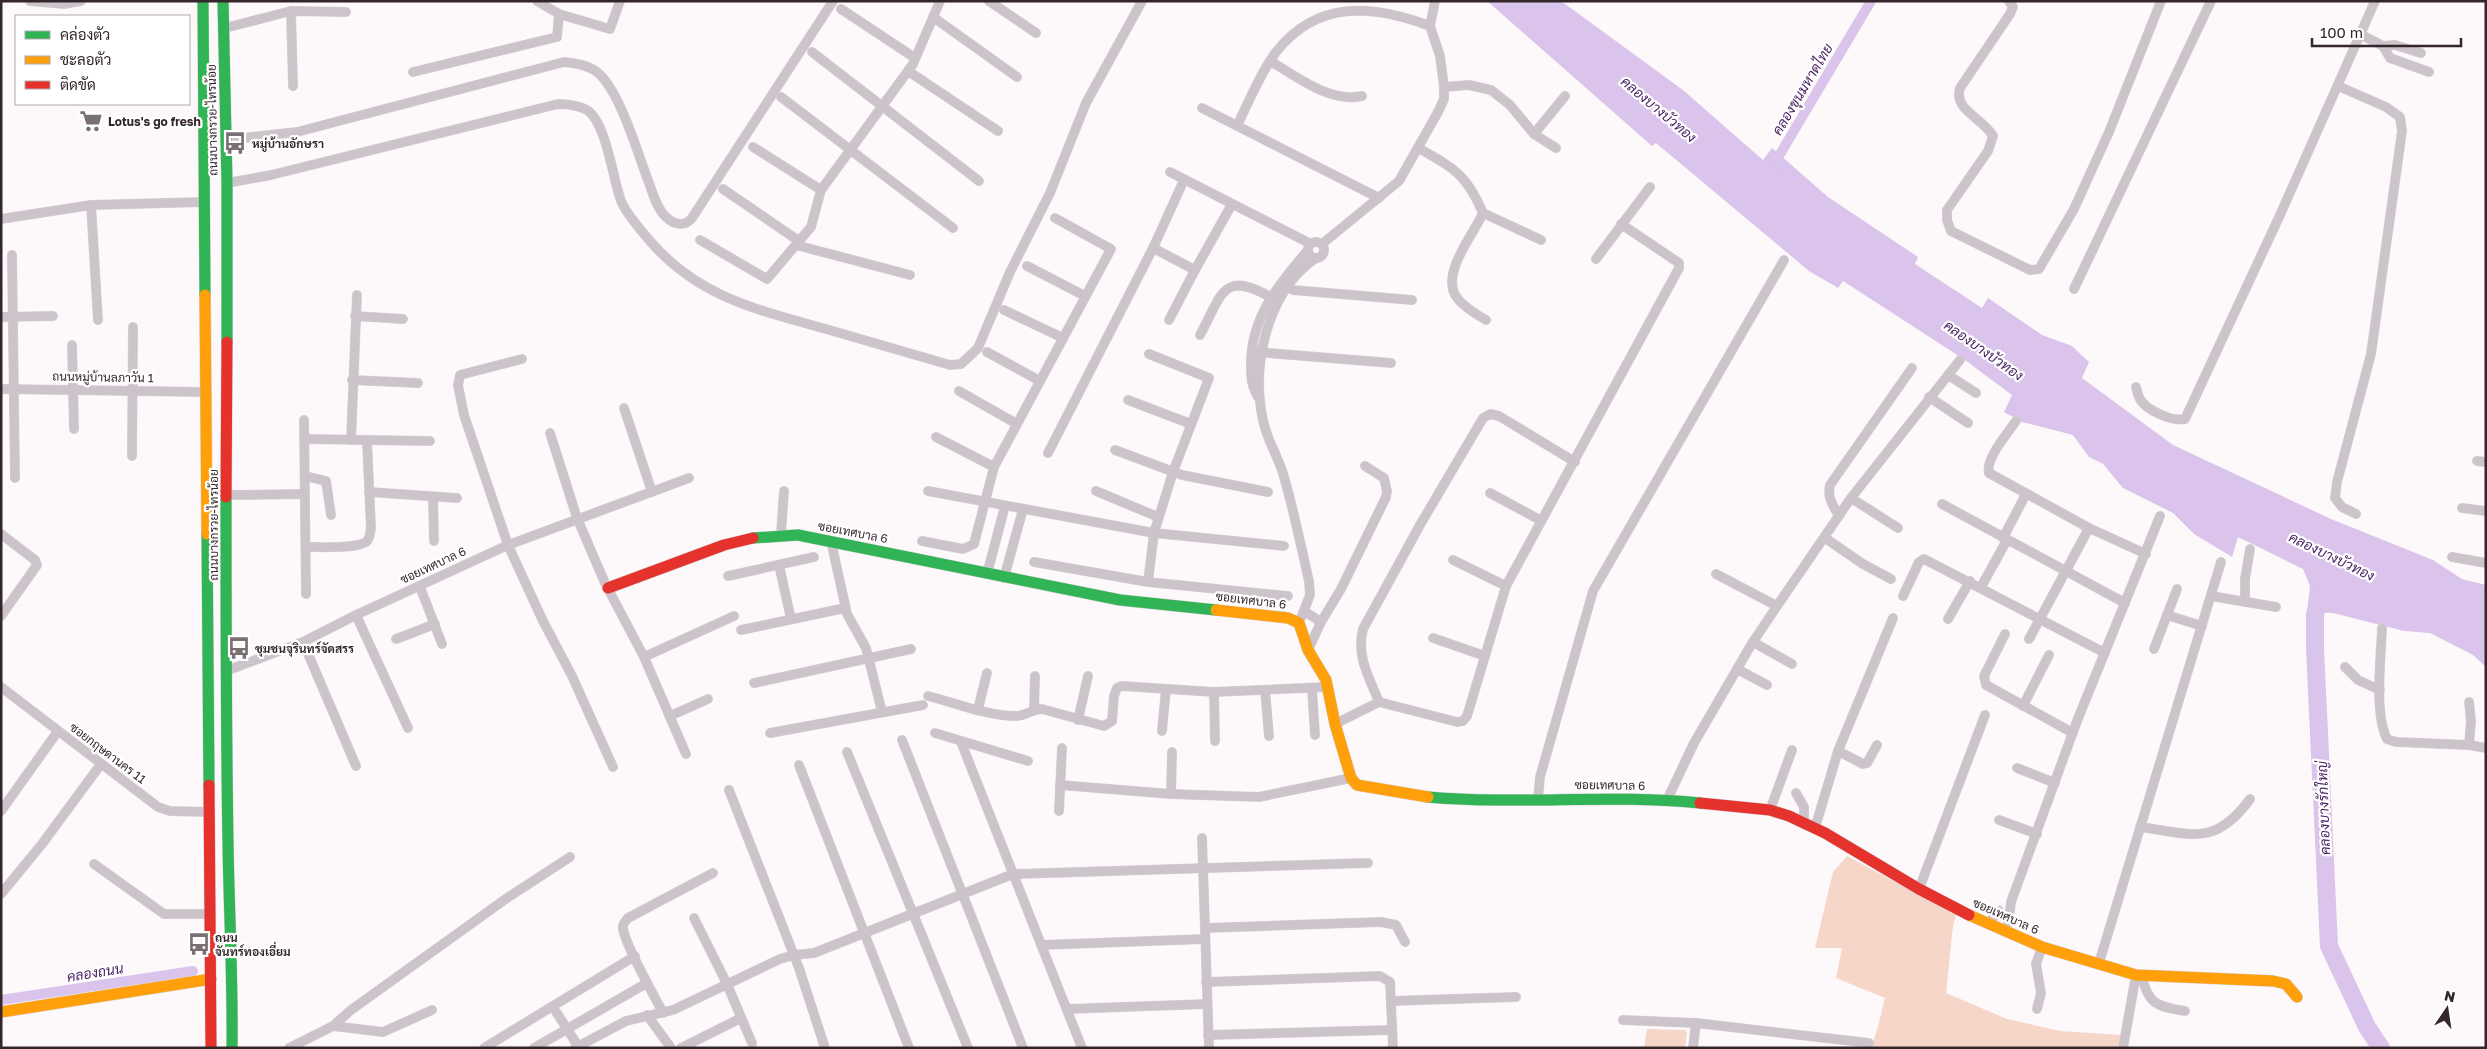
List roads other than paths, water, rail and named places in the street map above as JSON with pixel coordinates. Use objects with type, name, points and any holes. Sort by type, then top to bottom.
[{"type":"main road","name":"ถนนบางกรวย-ไทรน้อย","points":[[203,1],[203,202],[211,1048]]},
{"type":"main road","name":"ถนนบางกรวย-ไทรน้อย","points":[[223,1],[226,140],[226,672],[233,986],[232,1048]]},
{"type":"main road","name":"ซอยเทศบาล 6","points":[[608,588],[712,547],[755,535],[781,533],[831,541],[1004,578],[1120,600],[1288,618],[1299,623],[1308,650],[1327,686],[1334,724],[1351,778],[1357,785],[1373,790],[1414,796],[1460,800],[1667,800],[1770,810],[1804,822],[1919,890],[1987,924],[2042,946],[2139,975],[2273,981],[2286,984],[2296,997]]},
{"type":"main road","points":[[208,777],[228,776]]},
{"type":"main road","points":[[1,1012],[211,979]]},
{"type":"street","points":[[30,1],[64,4],[81,1]]},
{"type":"street","points":[[537,1],[559,14],[610,29],[620,1]]},
{"type":"street","points":[[226,140],[297,132],[564,62],[580,64],[597,72],[617,100],[656,201],[665,217],[676,224],[682,224],[692,218],[833,1]]},
{"type":"street","points":[[700,240],[766,279],[811,227],[821,190],[908,71],[940,1]]},
{"type":"street","points":[[989,1],[1036,33]]},
{"type":"street","points":[[226,183],[271,175],[558,104],[574,105],[588,111],[598,122],[622,203],[656,247],[672,264],[693,280],[716,294],[766,312],[950,365],[961,364],[978,348],[1010,272],[1050,193],[1086,103],[1142,1]]},
{"type":"street","points":[[1322,244],[1400,181],[1420,149],[1438,112],[1444,99],[1444,87],[1440,56],[1430,26],[1435,1]]},
{"type":"street","points":[[2009,1],[2013,6],[2010,14],[1960,88],[1959,103],[1989,130],[1992,136],[1988,151],[1947,210],[1947,220],[1951,231],[2030,270],[2039,269],[2074,209],[2109,132],[2161,1]]},
{"type":"street","points":[[2074,289],[2211,1]]},
{"type":"street","points":[[2136,387],[2140,401],[2155,411],[2176,420],[2185,420],[2375,1]]},
{"type":"street","points":[[1237,126],[1270,61],[1297,28],[1313,18],[1335,10],[1363,8],[1386,12],[1430,26]]},
{"type":"street","points":[[841,9],[915,58]]},
{"type":"street","points":[[225,28],[291,11],[346,12]]},
{"type":"street","points":[[291,11],[293,86]]},
{"type":"street","points":[[413,72],[557,38],[559,14]]},
{"type":"street","points":[[933,17],[1018,77]]},
{"type":"street","points":[[2360,34],[2383,46],[2390,58],[2429,72]]},
{"type":"street","points":[[2383,46],[2395,45],[2421,53]]},
{"type":"street","points":[[812,52],[979,181]]},
{"type":"street","points":[[1270,61],[1330,95],[1350,99],[1362,96]]},
{"type":"street","points":[[908,71],[998,131]]},
{"type":"street","points":[[1444,87],[1469,85],[1491,90],[1510,105],[1534,134],[1556,148]]},
{"type":"street","points":[[2338,86],[2386,108],[2400,117],[2402,131],[2371,354],[2337,482],[2335,498],[2342,507],[2356,514]]},
{"type":"street","points":[[1534,134],[1565,96]]},
{"type":"street","points":[[781,97],[953,228]]},
{"type":"street","points":[[1202,108],[1379,198]]},
{"type":"street","points":[[753,148],[821,190]]},
{"type":"street","points":[[1420,149],[1449,165],[1462,176],[1476,196],[1484,213],[1540,240]]},
{"type":"street","points":[[1170,172],[1309,247]]},
{"type":"street","points":[[1048,453],[1153,248],[1184,180]]},
{"type":"street","points":[[1596,259],[1650,187]]},
{"type":"street","points":[[723,189],[797,243],[910,275]]},
{"type":"street","points":[[1,219],[91,205],[203,202]]},
{"type":"street","points":[[1169,320],[1232,204]]},
{"type":"street","points":[[91,205],[98,320]]},
{"type":"street","points":[[1484,213],[1459,254],[1452,280],[1456,297],[1465,306],[1486,320]]},
{"type":"street","points":[[922,541],[962,550],[974,544],[994,467],[1111,248],[1056,218]]},
{"type":"street","points":[[1334,724],[1379,702],[1463,721],[1467,716],[1506,586],[1540,520],[1575,462],[1680,265],[1622,224]]},
{"type":"street","points":[[1299,623],[1310,595],[1309,581],[1284,477],[1266,430],[1260,400],[1251,386],[1258,323],[1309,247],[1316,242],[1322,244]]},
{"type":"street","points":[[1284,285],[1324,253],[1322,244]]},
{"type":"street","points":[[1309,247],[1310,256],[1316,258]]},
{"type":"street","points":[[1153,248],[1195,270]]},
{"type":"street","points":[[12,255],[15,478]]},
{"type":"street","points":[[1538,799],[1540,777],[1593,591],[1784,260]]},
{"type":"street","points":[[1026,266],[1085,296]]},
{"type":"street","points":[[1200,335],[1223,293],[1229,286],[1236,284],[1274,299]]},
{"type":"street","points":[[1284,285],[1293,290],[1412,300]]},
{"type":"street","points":[[351,440],[357,295]]},
{"type":"street","points":[[1004,310],[1063,338]]},
{"type":"street","points":[[1,317],[53,316]]},
{"type":"street","points":[[355,316],[403,318]]},
{"type":"street","points":[[132,456],[133,327]]},
{"type":"street","points":[[72,345],[74,428]]},
{"type":"street","points":[[987,352],[1040,381]]},
{"type":"street","points":[[1256,352],[1391,362]]},
{"type":"street","points":[[1148,582],[1154,533],[1158,517],[1209,378],[1149,354]]},
{"type":"street","points":[[522,359],[460,375],[458,379],[464,415],[508,545],[543,621],[572,676],[613,767]]},
{"type":"street","points":[[1667,800],[1694,743],[1753,642],[1851,498],[1960,360]]},
{"type":"street","points":[[1839,516],[1830,502],[1828,493],[1830,485],[1912,368]]},
{"type":"street","points":[[1948,375],[1976,393]]},
{"type":"street","points":[[352,380],[418,383]]},
{"type":"street","name":"ถนนหมู่บ้านลภาวัน 1","points":[[1,389],[133,389],[205,392]]},
{"type":"street","points":[[959,391],[1017,424]]},
{"type":"street","points":[[1929,397],[1968,423]]},
{"type":"street","points":[[1128,400],[1191,424]]},
{"type":"street","points":[[624,408],[652,492]]},
{"type":"street","points":[[1379,702],[1360,654],[1359,643],[1363,629],[1483,418],[1490,414],[1504,418],[1575,462]]},
{"type":"street","points":[[304,420],[306,594]]},
{"type":"street","points":[[2016,421],[1987,467],[1989,473],[2089,528],[2146,554]]},
{"type":"street","points":[[550,433],[577,518],[608,588],[644,657],[686,754]]},
{"type":"street","points":[[936,437],[994,467]]},
{"type":"street","points":[[305,439],[430,441]]},
{"type":"street","points":[[306,547],[365,543],[370,538],[367,440]]},
{"type":"street","points":[[1115,450],[1173,472],[1268,492]]},
{"type":"street","points":[[1308,650],[1321,622],[1341,589],[1386,497],[1387,491],[1384,478],[1365,466]]},
{"type":"street","points":[[305,476],[326,481],[331,514]]},
{"type":"street","name":"ซอยเทศบาล 6","points":[[226,672],[303,642],[356,615],[508,545],[689,478]]},
{"type":"street","points":[[781,533],[784,490]]},
{"type":"street","points":[[928,491],[1154,533],[1284,546]]},
{"type":"street","points":[[1096,491],[1158,517]]},
{"type":"street","points":[[369,492],[457,498]]},
{"type":"street","points":[[1490,493],[1540,520]]},
{"type":"street","points":[[227,495],[305,494]]},
{"type":"street","points":[[1981,587],[2026,494]]},
{"type":"street","points":[[433,497],[434,541]]},
{"type":"street","points":[[1851,498],[1898,528]]},
{"type":"street","points":[[1942,504],[2066,573],[2126,603]]},
{"type":"street","points":[[987,574],[1005,506]]},
{"type":"street","points":[[2462,508],[2486,512]]},
{"type":"street","points":[[1004,578],[1023,509]]},
{"type":"street","points":[[2006,931],[2006,911],[2037,834],[2073,733],[2160,516]]},
{"type":"street","points":[[2029,639],[2089,528]]},
{"type":"street","points":[[1,534],[36,560],[37,565],[1,616]]},
{"type":"street","points":[[1825,538],[1863,564],[1891,579]]},
{"type":"street","points":[[831,541],[845,608],[869,659],[882,712]]},
{"type":"street","points":[[2244,602],[2245,579],[2250,548]]},
{"type":"street","points":[[728,576],[814,557]]},
{"type":"street","points":[[2452,558],[2486,563]]},
{"type":"street","points":[[1903,596],[1919,562],[1924,559],[1970,581],[2105,653]]},
{"type":"street","points":[[1453,560],[1506,586]]},
{"type":"street","points":[[1034,562],[1148,582],[1288,596]]},
{"type":"street","points":[[2099,963],[2221,562]]},
{"type":"street","points":[[779,565],[791,620]]},
{"type":"street","points":[[1716,574],[1777,606]]},
{"type":"street","points":[[1948,619],[1970,581]]},
{"type":"street","points":[[420,587],[442,644]]},
{"type":"street","points":[[2154,649],[2177,588]]},
{"type":"street","points":[[2211,596],[2276,608]]},
{"type":"street","points":[[741,630],[845,608]]},
{"type":"street","points":[[1304,611],[1321,622]]},
{"type":"street","points":[[356,615],[408,728]]},
{"type":"street","points":[[2167,615],[2202,626]]},
{"type":"street","points":[[644,657],[734,616]]},
{"type":"street","points":[[1815,828],[1838,751],[1893,618]]},
{"type":"street","points":[[396,638],[435,624]]},
{"type":"street","points":[[2382,628],[2380,690],[2382,728],[2386,739],[2396,742],[2469,745],[2486,748]]},
{"type":"street","points":[[2005,634],[1984,676],[1986,685],[2073,733]]},
{"type":"street","points":[[1433,638],[1485,656]]},
{"type":"street","points":[[303,642],[356,766]]},
{"type":"street","points":[[1753,642],[1792,664]]},
{"type":"street","points":[[754,683],[869,659],[911,648]]},
{"type":"street","points":[[2023,706],[2049,655]]},
{"type":"street","points":[[2346,667],[2358,680],[2380,690]]},
{"type":"street","points":[[1737,669],[1767,686]]},
{"type":"street","points":[[978,709],[987,673]]},
{"type":"street","points":[[1034,709],[1035,676]]},
{"type":"street","points":[[1078,720],[1088,676]]},
{"type":"street","points":[[928,696],[978,709],[1019,716],[1034,709],[1042,708],[1096,725],[1109,725],[1112,721],[1114,696],[1117,688],[1122,686],[1214,692],[1327,686]]},
{"type":"street","name":"ซอยกฤษดานคร 11","points":[[1,687],[163,810],[210,812]]},
{"type":"street","points":[[1312,688],[1315,735]]},
{"type":"street","points":[[1162,730],[1166,689]]},
{"type":"street","points":[[1265,690],[1269,736]]},
{"type":"street","points":[[1214,692],[1215,741]]},
{"type":"street","points":[[670,716],[708,699]]},
{"type":"street","points":[[2469,702],[2471,722],[2469,745]]},
{"type":"street","points":[[770,733],[923,705]]},
{"type":"street","points":[[1919,890],[1985,715]]},
{"type":"street","points":[[1,811],[58,732]]},
{"type":"street","points":[[935,733],[1028,761]]},
{"type":"street","points":[[902,740],[1023,1048]]},
{"type":"street","points":[[961,742],[1082,1048]]},
{"type":"street","points":[[1838,751],[1863,764],[1867,763],[1877,745]]},
{"type":"street","points":[[1059,811],[1062,748]]},
{"type":"street","points":[[1770,810],[1792,750]]},
{"type":"street","points":[[847,752],[968,1048]]},
{"type":"street","points":[[1171,794],[1172,752]]},
{"type":"street","points":[[1,894],[42,844],[102,764]]},
{"type":"street","points":[[799,765],[909,1048]]},
{"type":"street","points":[[2017,768],[2055,782]]},
{"type":"street","points":[[1060,785],[1171,794],[1259,797],[1351,778]]},
{"type":"street","points":[[729,790],[794,955],[825,1048]]},
{"type":"street","points":[[1796,793],[1804,807],[1804,822]]},
{"type":"street","points":[[2140,827],[2200,835],[2221,829],[2237,816],[2250,799]]},
{"type":"street","points":[[1999,820],[2037,834]]},
{"type":"street","points":[[1202,838],[1209,1048]]},
{"type":"street","points":[[290,1048],[333,1026],[351,1010],[499,903],[570,857]]},
{"type":"street","points":[[553,1007],[568,1029],[576,1047],[626,1021],[664,1012],[794,955],[814,954],[1013,874],[1368,863]]},
{"type":"street","points":[[94,864],[164,914],[211,914]]},
{"type":"street","points":[[664,1012],[634,956],[623,928],[628,918],[713,873]]},
{"type":"street","points":[[1987,924],[2006,911]]},
{"type":"street","points":[[694,918],[727,984],[752,1043]]},
{"type":"street","points":[[1205,928],[1381,922],[1396,925],[1404,942]]},
{"type":"street","points":[[1041,944],[1205,939]]},
{"type":"street","points":[[2038,1008],[2041,993],[2036,964],[2042,946]]},
{"type":"street","points":[[484,1048],[634,956]]},
{"type":"street","points":[[2139,975],[2154,1004],[2185,1011]]},
{"type":"street","points":[[2123,1048],[2139,975]]},
{"type":"street","points":[[1206,982],[1380,976],[1390,982],[1393,1048]]},
{"type":"street","points":[[534,1048],[648,983]]},
{"type":"street","points":[[1391,1001],[1516,997]]},
{"type":"street","points":[[1066,1009],[1207,1004]]},
{"type":"street","points":[[333,1026],[383,1032],[432,1010]]},
{"type":"street","points":[[647,1015],[671,1048]]},
{"type":"street","points":[[681,1048],[741,1018]]},
{"type":"street","points":[[1623,1020],[1696,1023],[1869,1043]]},
{"type":"street","points":[[1692,1048],[1696,1023]]},
{"type":"street","points":[[1208,1035],[1392,1030]]},
{"type":"water","name":"คลองบางบัวทอง","points":[[1487,1],[1561,1],[1683,90],[1763,160],[1772,148],[1828,197],[1918,257],[1915,264],[1982,308],[1988,298],[2042,335],[2072,346],[2089,362],[2082,378],[2173,445],[2331,519],[2433,560],[2462,579],[2486,585],[2486,667],[2473,655],[2430,633],[2404,631],[2333,613],[2307,612],[2310,586],[2303,569],[2238,537],[2232,557],[2194,534],[2173,513],[2123,488],[2103,464],[2089,457],[2073,435],[2022,422],[2004,412],[2012,395],[1965,360],[1843,281],[1838,288],[1809,271],[1656,143],[1652,146]]},
{"type":"waterway","name":"คลองขุนมหาดไทย","points":[[1773,166],[1871,1]]},
{"type":"waterway","name":"คลองบางรักใหญ่","points":[[2324,589],[2315,614],[2315,648],[2329,946],[2367,1027],[2381,1048]]},
{"type":"waterway","name":"คลองถนน","points":[[1,1000],[193,971]]},
{"type":"tunnel","points":[[1997,914],[2003,908]]},
{"type":"place","name":"Lotus's go fresh","points":[[91,121]]},
{"type":"place","name":"หมู่บ้านอักษรา","points":[[235,143]]},
{"type":"place","name":"ชุมชนจุรินทร์จัดสรร","points":[[239,648]]},
{"type":"place","name":"ถนน จันทร์ทองเอี่ยม","points":[[199,944]]}]
